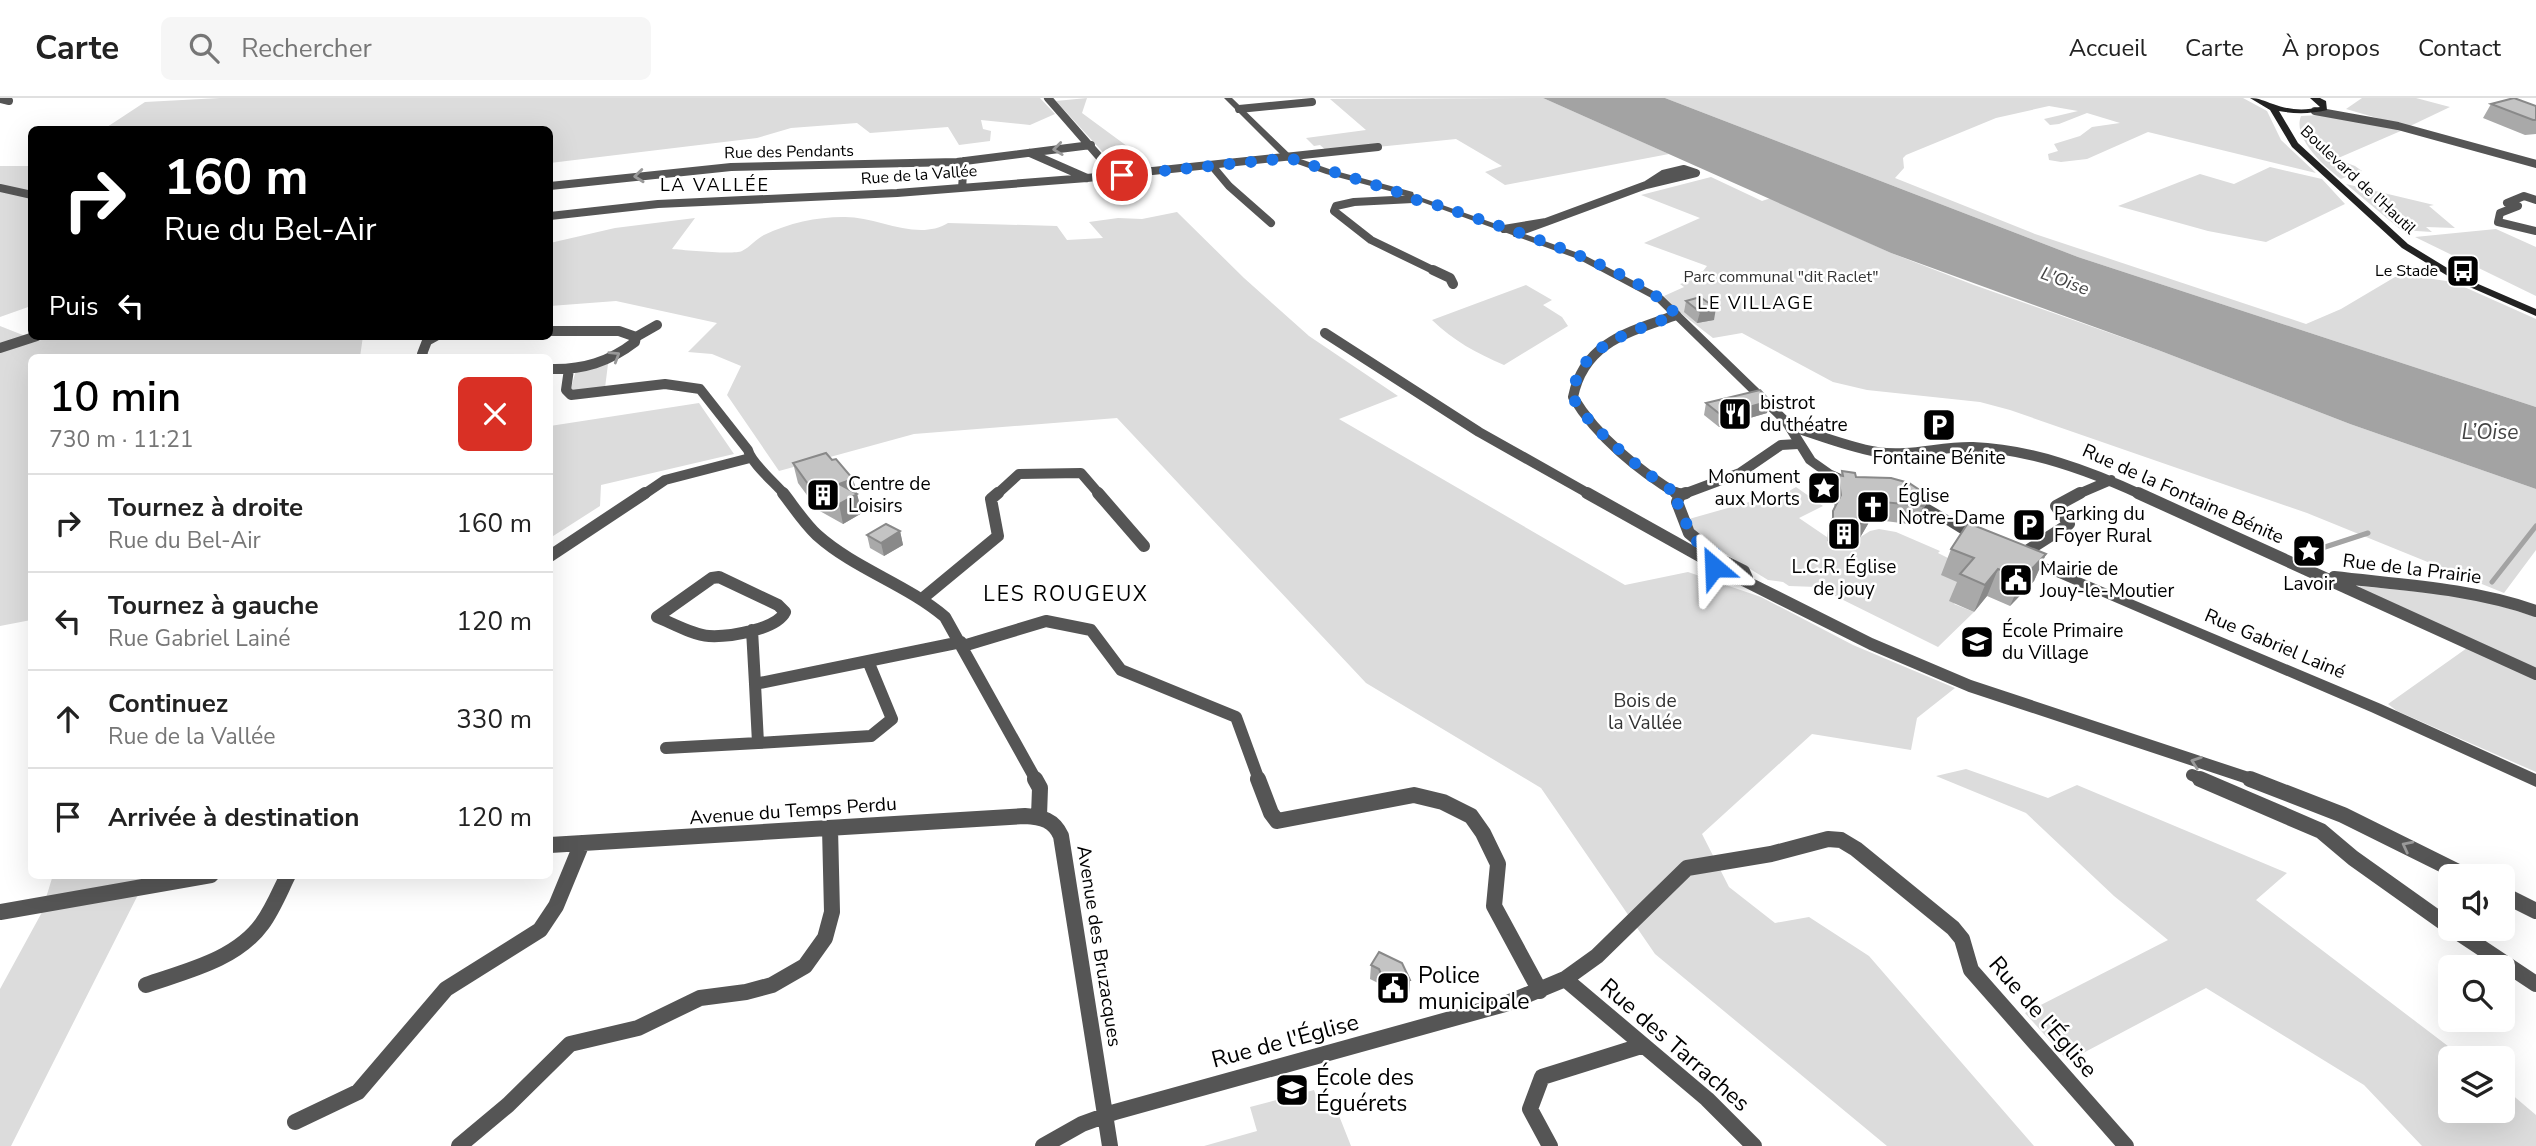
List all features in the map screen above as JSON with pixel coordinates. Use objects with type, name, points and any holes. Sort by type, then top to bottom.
[{"type":"main road","points":[[2254,98],[2268,105],[2299,111],[2315,111],[2325,106],[2316,98]]},
{"type":"main road","name":"Boulevard de l'Hautil","points":[[2268,105],[2280,118],[2284,132],[2295,145],[2397,239],[2451,274],[2536,313]]},
{"type":"main road","name":"Boulevard de l'Hautil","points":[[2280,118],[2299,111]]},
{"type":"street","points":[[1049,98],[1115,176]]},
{"type":"street","points":[[1228,98],[1289,158],[1401,193],[1425,197],[1437,205]]},
{"type":"street","points":[[0,99],[9,101]]},
{"type":"street","points":[[1239,109],[1312,102]]},
{"type":"street","points":[[2325,106],[2341,114]]},
{"type":"street","points":[[2315,111],[2341,114],[2536,164]]},
{"type":"street","name":"Rue des Pendants","points":[[553,186],[718,168],[964,161],[1091,145]]},
{"type":"street","name":"Rue de la Vallée","points":[[553,216],[658,204],[962,188],[1115,176],[1378,147]]},
{"type":"street","points":[[1029,153],[1087,178]]},
{"type":"street","points":[[962,188],[964,161]]},
{"type":"street","points":[[1213,167],[1229,186],[1271,223]]},
{"type":"street","points":[[1516,233],[1646,185],[1696,173],[1687,169],[1676,170],[1654,178],[1646,185]]},
{"type":"street","points":[[0,188],[28,194]]},
{"type":"street","points":[[1401,193],[1603,266],[1659,298],[1790,426],[1806,456],[1821,469],[1870,486]]},
{"type":"street","points":[[1413,199],[1396,203],[1351,202],[1334,209],[1349,226],[1450,278],[1453,284]]},
{"type":"street","points":[[2536,202],[2526,209],[2518,206],[2500,213],[2498,222],[2536,231]]},
{"type":"street","points":[[1504,229],[1545,222]]},
{"type":"street","points":[[1676,315],[1621,337],[1597,351],[1580,367],[1573,397],[1587,417],[1619,448],[1680,495]]},
{"type":"street","points":[[553,369],[569,369],[613,359],[635,342],[636,337],[657,325]]},
{"type":"street","points":[[553,331],[619,331],[630,332],[636,337]]},
{"type":"street","points":[[1325,333],[1479,432],[1718,562]]},
{"type":"street","points":[[0,348],[28,339]]},
{"type":"street","points":[[569,369],[566,390],[571,395],[665,384],[697,388],[706,394],[748,450],[750,458],[768,474],[807,526],[823,541],[923,598],[945,617],[1040,788],[1039,816]]},
{"type":"street","name":"Rue de la Fontaine Bénite","points":[[1790,426],[1857,448],[1891,454],[1971,447],[2009,450],[2042,457],[2111,480],[2536,674]]},
{"type":"street","points":[[1718,562],[1689,533],[1677,502],[1680,495],[1740,473],[1782,445],[1798,444]]},
{"type":"street","points":[[553,554],[665,480],[750,458]]},
{"type":"street","points":[[923,598],[998,536],[991,499],[1019,474],[1081,473],[1144,546]]},
{"type":"street","points":[[2009,552],[2069,524],[2056,506],[2061,501],[2111,480]]},
{"type":"street","name":"Rue Gabriel Lainé","points":[[1899,493],[1922,502],[1957,527],[2009,552],[2376,708],[2536,781]]},
{"type":"street","points":[[1718,562],[1716,570],[1733,580],[1743,580],[1836,629],[1907,661],[2006,699],[2302,798],[2372,828],[2443,864]]},
{"type":"street","name":"Rue de la Prairie","points":[[2323,575],[2460,591],[2505,600],[2536,611]]},
{"type":"street","points":[[723,577],[778,605],[785,612],[782,619],[774,625],[752,630],[708,636],[657,617],[712,578],[723,577]]},
{"type":"street","points":[[755,684],[962,644],[1046,621],[1091,630],[1121,670],[1236,717],[1271,813],[1277,821],[1414,794],[1471,816],[1490,846],[1499,869],[1492,894],[1494,906],[1540,991]]},
{"type":"street","points":[[752,630],[758,743]]},
{"type":"street","points":[[666,748],[877,734],[892,719],[868,661]]},
{"type":"street","points":[[2192,775],[2322,831],[2353,859],[2438,919]]},
{"type":"street","name":"Avenue du Temps Perdu","points":[[553,845],[1039,816]]},
{"type":"street","name":"Avenue des Bruzacques","points":[[1039,816],[1057,826],[1061,836],[1110,1146]]},
{"type":"street","points":[[459,1146],[508,1105],[570,1044],[638,1028],[700,998],[759,989],[799,971],[810,961],[825,938],[832,912],[830,828]]},
{"type":"street","name":"Rue de l'Église","points":[[1105,1116],[1505,1004],[1540,991],[1565,979],[1597,956],[1687,867],[1771,854],[1828,839],[1841,840],[1958,933],[1971,971],[2126,1146]]},
{"type":"street","points":[[295,1122],[358,1092],[446,989],[540,930],[556,906],[582,843]]},
{"type":"street","points":[[0,912],[188,879]]},
{"type":"street","points":[[146,985],[206,964],[251,936],[263,923],[286,879]]},
{"type":"street","points":[[2515,900],[2536,911]]},
{"type":"street","points":[[2471,941],[2536,984]]},
{"type":"street","name":"Rue des Tarraches","points":[[1565,979],[1707,1099],[1754,1146]]},
{"type":"street","points":[[1550,1146],[1530,1109],[1542,1077],[1642,1046]]},
{"type":"street","points":[[1043,1146],[1064,1133],[1105,1116]]},
{"type":"green space","points":[[220,98],[1040,98],[1055,114],[1030,125],[981,120],[983,129],[991,131],[990,141],[959,145],[948,127],[870,133],[857,123],[791,128],[757,138],[553,163],[553,126],[109,126],[145,102]]},
{"type":"green space","points":[[1087,98],[1082,113],[1150,163],[1147,170],[1120,171],[1056,101]]},
{"type":"green space","points":[[1543,98],[1669,154],[1505,185],[1485,172],[1502,166],[1456,139],[1328,152],[1320,145],[1314,146],[1306,138],[1366,130],[1330,99]]},
{"type":"green space","points":[[1665,98],[2243,98],[2267,111],[2281,140],[2316,173],[2148,132],[2087,159],[2061,162],[2049,160],[2048,154],[2058,151],[2054,144],[2080,136],[2092,127],[2120,123],[2087,113],[2050,125],[2044,119],[2078,111],[2049,106],[1996,118],[1906,155],[1903,158],[1904,168],[1895,178],[2035,234],[2306,324],[2341,309],[2395,277],[2406,275],[2453,282],[2536,319],[2536,407],[2078,257]]},
{"type":"green space","points":[[2362,98],[2416,98],[2450,107],[2408,127],[2346,109]]},
{"type":"green space","points":[[2320,115],[2403,130],[2336,159],[2362,171],[2341,179],[2312,151],[2301,133],[2301,116]]},
{"type":"green space","points":[[0,166],[28,166],[28,307],[0,317]]},
{"type":"green space","points":[[2270,167],[2322,179],[2345,204],[2266,242],[2208,231],[2118,206],[2200,174],[2234,184]]},
{"type":"green space","name":"Parc communal \"dit Raclet\"","points":[[1711,177],[1762,201],[1771,198],[1891,253],[1974,285],[2158,350],[2350,424],[2536,489],[2536,550],[2504,593],[2307,513],[2010,410],[1980,402],[1867,390],[1833,382],[1742,333],[1713,338],[1678,311],[1664,296],[1684,287],[1680,284],[1695,279],[1689,276],[1703,271],[1707,266],[1644,243],[1700,218],[1641,195]]},
{"type":"green space","points":[[2346,184],[2434,205],[2429,206],[2455,228],[2426,227],[2432,232],[2401,230]]},
{"type":"green space","name":"Bois de la Vallée","points":[[1177,212],[1244,278],[1309,336],[1398,396],[1339,419],[1625,585],[1688,572],[1761,597],[1853,645],[1955,688],[1917,718],[1911,750],[1812,734],[1702,834],[1729,887],[1775,923],[1809,917],[1869,956],[2034,1146],[1887,1146],[1655,954],[1541,788],[1366,683],[1117,418],[914,434],[779,471],[727,395],[741,366],[712,354],[688,352],[717,323],[616,301],[553,306],[553,242],[615,228],[695,218],[672,249],[729,253],[742,251],[761,237],[783,227],[823,218],[856,218],[923,230],[948,223],[1057,226],[1067,240],[1103,238],[1089,222],[1118,218],[1142,219]]},
{"type":"green space","points":[[2496,229],[2536,247],[2536,296],[2415,237]]},
{"type":"green space","points":[[1526,285],[1552,300],[1543,305],[1562,317],[1568,326],[1504,365],[1466,346],[1432,320]]},
{"type":"green space","points":[[0,326],[28,337],[28,340],[38,341],[362,340],[360,354],[28,354],[28,621],[0,626]]},
{"type":"green space","points":[[608,364],[605,388],[576,393],[571,388],[576,370]]},
{"type":"green space","points":[[699,403],[734,454],[601,485],[600,506],[553,536],[553,426]]},
{"type":"green space","points":[[1796,487],[1823,506],[1799,518],[1843,548],[1870,531],[1879,529],[1896,532],[1940,551],[1938,553],[1950,559],[1967,586],[1954,604],[1974,612],[1938,647],[1817,587],[1789,586],[1783,582],[1768,580],[1698,537],[1689,519],[1749,502],[1753,505],[1777,498]]},
{"type":"green space","points":[[2360,586],[2471,597],[2536,617],[2536,669],[2359,590]]},
{"type":"green space","points":[[2467,648],[2536,678],[2536,772],[2397,711],[2388,704]]},
{"type":"green space","points":[[1966,769],[2048,798],[2077,785],[2287,873],[2256,900],[2448,1046],[2438,1046],[2438,1123],[2515,1123],[2515,1097],[2536,1115],[2536,1146],[2422,1146],[2364,1085],[2206,988],[2068,1061],[2025,1013],[2168,940],[2114,896],[2026,813],[1936,776]]},
{"type":"green space","points":[[52,879],[146,879],[11,1146],[0,1146],[0,989],[41,914]]},
{"type":"green space","points":[[1314,1090],[1322,1112],[1336,1108],[1351,1146],[1204,1146],[1257,1131],[1250,1107]]},
{"type":"water","name":"L’Oise","points":[[1543,98],[1665,98],[2078,257],[2536,407],[2536,489],[2350,424],[2158,350],[1891,253]]},
{"type":"building","points":[[2514,98],[2536,106],[2536,120],[2491,104]]},
{"type":"building","points":[[1700,297],[1716,308],[1700,312],[1686,301]]},
{"type":"building","points":[[1760,390],[1770,401],[1721,415],[1706,403]]},
{"type":"building","points":[[826,453],[832,460],[836,459],[853,479],[839,484],[857,494],[839,504],[813,491],[793,463]]},
{"type":"building","points":[[1842,471],[1855,473],[1856,477],[1891,478],[1909,483],[1921,491],[1925,505],[1874,501],[1874,506],[1864,522],[1849,530],[1833,522],[1833,511],[1841,495],[1838,475],[1843,476]]},
{"type":"building","points":[[1968,523],[2046,554],[2022,579],[1998,569],[1985,585],[1960,574],[1974,558],[1951,549]]},
{"type":"building","points":[[886,524],[900,531],[881,543],[867,535]]},
{"type":"building","points":[[1379,952],[1402,963],[1410,980],[1386,986],[1379,969],[1371,965]]},
{"type":"waterway","points":[[2492,582],[2536,526]]},
{"type":"waterway","points":[[2322,548],[2368,533]]},
{"type":"place","name":"Le Stade","points":[[2463,271]]},
{"type":"place","name":"bistrot du théatre","points":[[1735,414]]},
{"type":"place","name":"Fontaine Bénite","points":[[1939,425]]},
{"type":"place","name":"Monument aux Morts","points":[[1824,488]]},
{"type":"place","name":"Centre de Loisirs","points":[[823,495]]},
{"type":"place","name":"Église Notre-Dame","points":[[1873,507]]},
{"type":"place","name":"Parking du Foyer Rural","points":[[2029,525]]},
{"type":"place","name":"L.C.R. Église de jouy","points":[[1844,534]]},
{"type":"place","name":"Lavoir","points":[[2309,551]]},
{"type":"place","name":"Mairie de Jouy-le-Moutier","points":[[2016,580]]},
{"type":"place","name":"École Primaire du Village","points":[[1977,642]]},
{"type":"place","name":"Police municipale","points":[[1393,988]]},
{"type":"place","name":"École des Éguérets","points":[[1292,1090]]},
{"type":"district","name":"LA VALLÉE","points":[[715,185]]},
{"type":"district","name":"LE VILLAGE","points":[[1756,303]]},
{"type":"district","name":"LES ROUGEUX","points":[[1066,594]]},
{"type":"route","points":[[1122,175],[1289,158],[1437,205],[1581,257],[1641,286],[1669,306],[1676,315],[1621,337],[1597,351],[1580,367],[1573,397],[1577,406],[1619,448],[1680,495],[1677,502],[1689,533],[1699,544],[1722,560],[1714,563],[1714,567]]},
{"type":"water label","name":"L'Oise","points":[[2065,281]]}]
